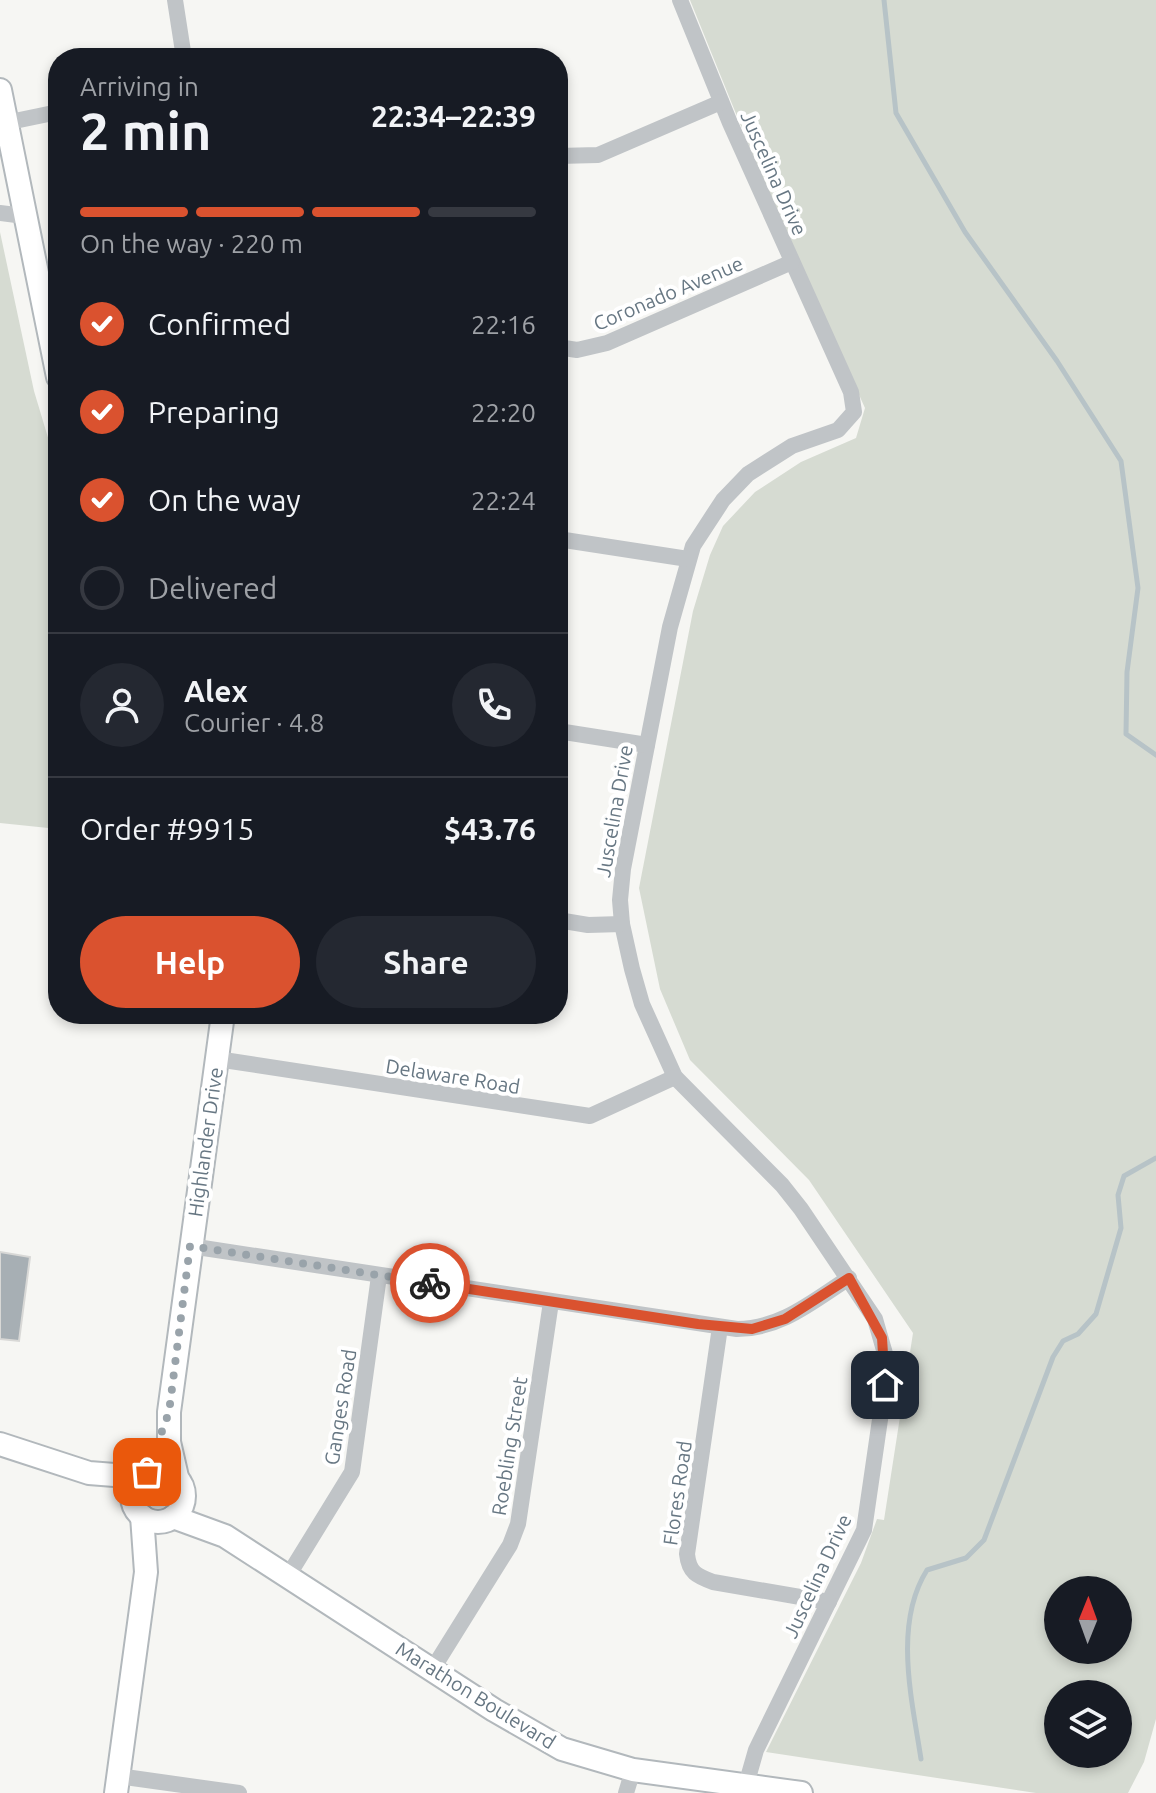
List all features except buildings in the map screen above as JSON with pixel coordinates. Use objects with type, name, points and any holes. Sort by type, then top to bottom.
[{"type":"street","points":[[175,0],[182,48]]},
{"type":"street","name":"Juscelina Drive","points":[[680,0],[721,102],[851,392],[854,412],[838,430],[792,446],[748,474],[717,508],[688,559],[670,627],[623,869],[620,900],[622,924],[642,1004],[675,1077],[782,1185],[849,1278],[882,1338],[885,1385],[864,1530],[756,1750],[746,1785]]},
{"type":"street","points":[[0,90],[24,216],[48,293]]},
{"type":"street","points":[[568,157],[598,155],[721,102]]},
{"type":"street","points":[[5,123],[48,114]]},
{"type":"street","points":[[0,213],[24,216]]},
{"type":"street","name":"Coronado Avenue","points":[[568,349],[577,350],[607,343],[792,262]]},
{"type":"street","points":[[568,541],[688,559]]},
{"type":"street","points":[[568,733],[647,745]]},
{"type":"street","points":[[568,922],[591,925],[622,924]]},
{"type":"street","name":"Highlander Drive","points":[[181,1486],[169,1442],[169,1412],[222,1024]]},
{"type":"street","name":"Delaware Road","points":[[217,1059],[590,1116],[675,1077]]},
{"type":"street","points":[[190,1246],[737,1329],[768,1327],[849,1278]]},
{"type":"street","name":"Ganges Road","points":[[288,1576],[352,1472],[379,1276]]},
{"type":"street","name":"Roebling Street","points":[[432,1670],[510,1545],[518,1524],[551,1302]]},
{"type":"street","name":"Flores Road","points":[[720,1327],[687,1554],[689,1566],[696,1576],[713,1582],[829,1602]]},
{"type":"street","name":"Highlander Drive","points":[[144,1475],[169,1412]]},
{"type":"street","points":[[0,1444],[89,1473],[144,1475],[162,1470],[181,1486],[182,1507],[170,1519],[146,1572]]},
{"type":"street","points":[[89,1473],[150,1521],[170,1519]]},
{"type":"street","points":[[144,1475],[133,1490],[146,1572],[117,1784],[239,1793]]},
{"type":"street","name":"Marathon Boulevard","points":[[181,1486],[225,1536]]},
{"type":"street","name":"Marathon Boulevard","points":[[170,1519],[225,1536],[553,1744],[585,1757],[633,1770],[801,1793]]},
{"type":"street","points":[[626,1793],[633,1770]]},
{"type":"shaded area","points":[[690,0],[1156,0],[1156,1719],[1144,1762],[1128,1793],[1036,1793],[766,1752],[861,1563],[877,1519],[884,1520],[913,1333],[809,1180],[690,1060],[660,989],[639,888],[693,611],[710,555],[723,526],[755,492],[801,462],[856,438],[865,408],[768,193]]},
{"type":"shaded area","points":[[0,232],[34,391],[48,438],[48,828],[0,823]]},
{"type":"waterway","points":[[884,0],[896,113],[965,232],[1057,361],[1121,461],[1138,588],[1127,672],[1126,734],[1156,755]]},
{"type":"waterway","points":[[921,1759],[908,1663],[910,1614],[917,1591],[927,1570],[966,1558],[984,1540],[1053,1357],[1063,1341],[1078,1334],[1096,1314],[1121,1228],[1118,1195],[1124,1176],[1156,1158]]},
{"type":"way so far","points":[[147,1472],[169,1412],[190,1246],[430,1283]]},
{"type":"route","points":[[430,1283],[698,1324],[752,1329],[768,1327],[785,1319],[849,1278],[875,1319],[882,1338],[886,1357],[885,1385]]}]
